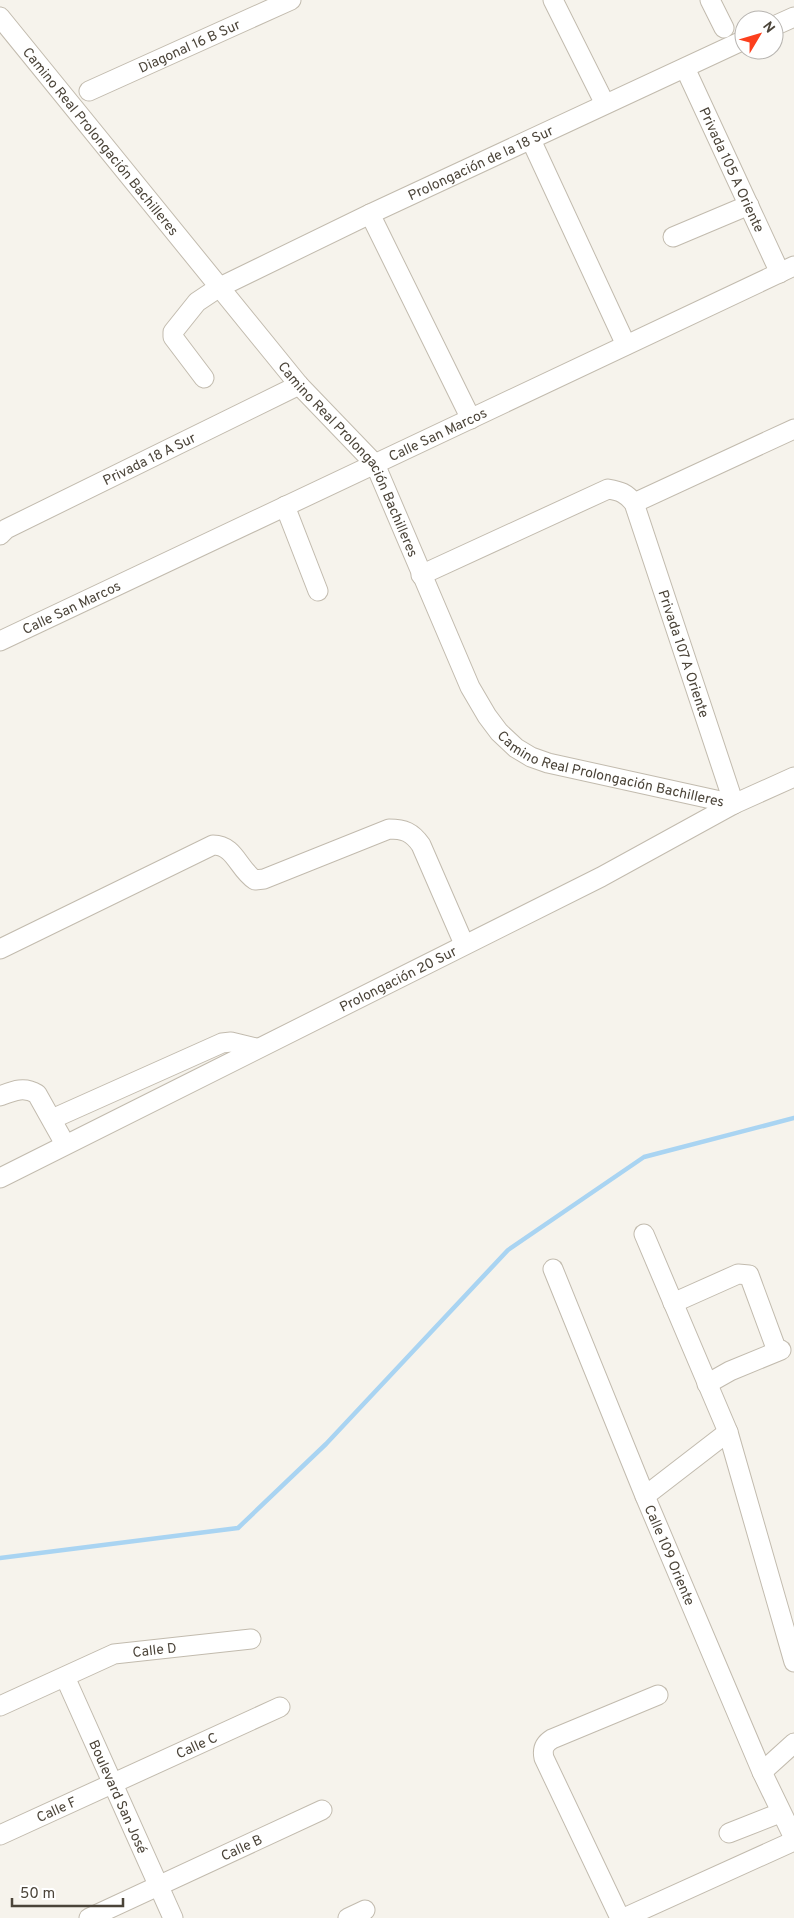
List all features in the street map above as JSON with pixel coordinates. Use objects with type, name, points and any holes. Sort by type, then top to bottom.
[{"type":"street","name":"Diagonal 16 B Sur","points":[[89,91],[290,0]]},
{"type":"street","points":[[553,0],[605,104]]},
{"type":"street","points":[[710,0],[724,28]]},
{"type":"street","name":"Camino Real Prolongación Bachilleres","points":[[0,18],[218,288],[299,385],[375,464],[388,491],[421,575],[478,703],[499,732],[516,748],[548,763],[734,804]]},
{"type":"street","name":"Prolongación de la 18 Sur","points":[[204,378],[176,343],[173,332],[197,302],[218,288],[370,214],[734,45]]},
{"type":"street","name":"Privada 105 A Oriente","points":[[686,68],[749,205],[787,269]]},
{"type":"street","points":[[531,140],[626,345]]},
{"type":"street","points":[[673,237],[749,205]]},
{"type":"street","points":[[370,214],[471,419]]},
{"type":"street","name":"Calle San Marcos","points":[[1,638],[787,269]]},
{"type":"street","name":"Privada 18 A Sur","points":[[0,535],[6,530],[299,385]]},
{"type":"street","points":[[421,575],[608,489],[621,491],[634,503],[794,429]]},
{"type":"street","name":"Privada 107 A Oriente","points":[[634,503],[734,804]]},
{"type":"street","points":[[285,506],[318,591]]},
{"type":"street","name":"Prolongación 20 Sur","points":[[0,1178],[256,1048],[601,877],[734,804],[794,777]]},
{"type":"street","points":[[0,950],[213,844],[221,844],[228,848],[247,875],[255,880],[264,879],[389,829],[397,829],[413,835],[421,845],[464,944]]},
{"type":"street","points":[[52,1119],[222,1043],[231,1042],[256,1048]]},
{"type":"street","points":[[0,1096],[22,1089],[31,1090],[37,1094],[65,1144]]},
{"type":"street","points":[[644,1234],[728,1432],[794,1662]]},
{"type":"street","name":"Calle 109 Oriente","points":[[552,1269],[645,1496],[762,1772],[794,1839]]},
{"type":"street","points":[[673,1303],[738,1274],[749,1275],[779,1350],[730,1371],[707,1384]]},
{"type":"street","points":[[645,1496],[728,1432]]},
{"type":"street","name":"Calle D","points":[[0,1706],[114,1654],[251,1639]]},
{"type":"street","name":"Boulevard San José","points":[[65,1676],[174,1918]]},
{"type":"street","points":[[620,1918],[542,1752],[544,1746],[552,1739],[658,1695]]},
{"type":"street","name":"Calle C","points":[[113,1783],[280,1707]]},
{"type":"street","points":[[762,1772],[794,1743]]},
{"type":"street","name":"Calle F","points":[[0,1834],[113,1783]]},
{"type":"street","name":"Calle B","points":[[89,1918],[322,1810]]},
{"type":"street","points":[[729,1833],[780,1813]]},
{"type":"street","points":[[624,1918],[794,1839]]},
{"type":"waterway","points":[[0,1558],[238,1528],[326,1444],[508,1250],[644,1157],[794,1118]]}]
